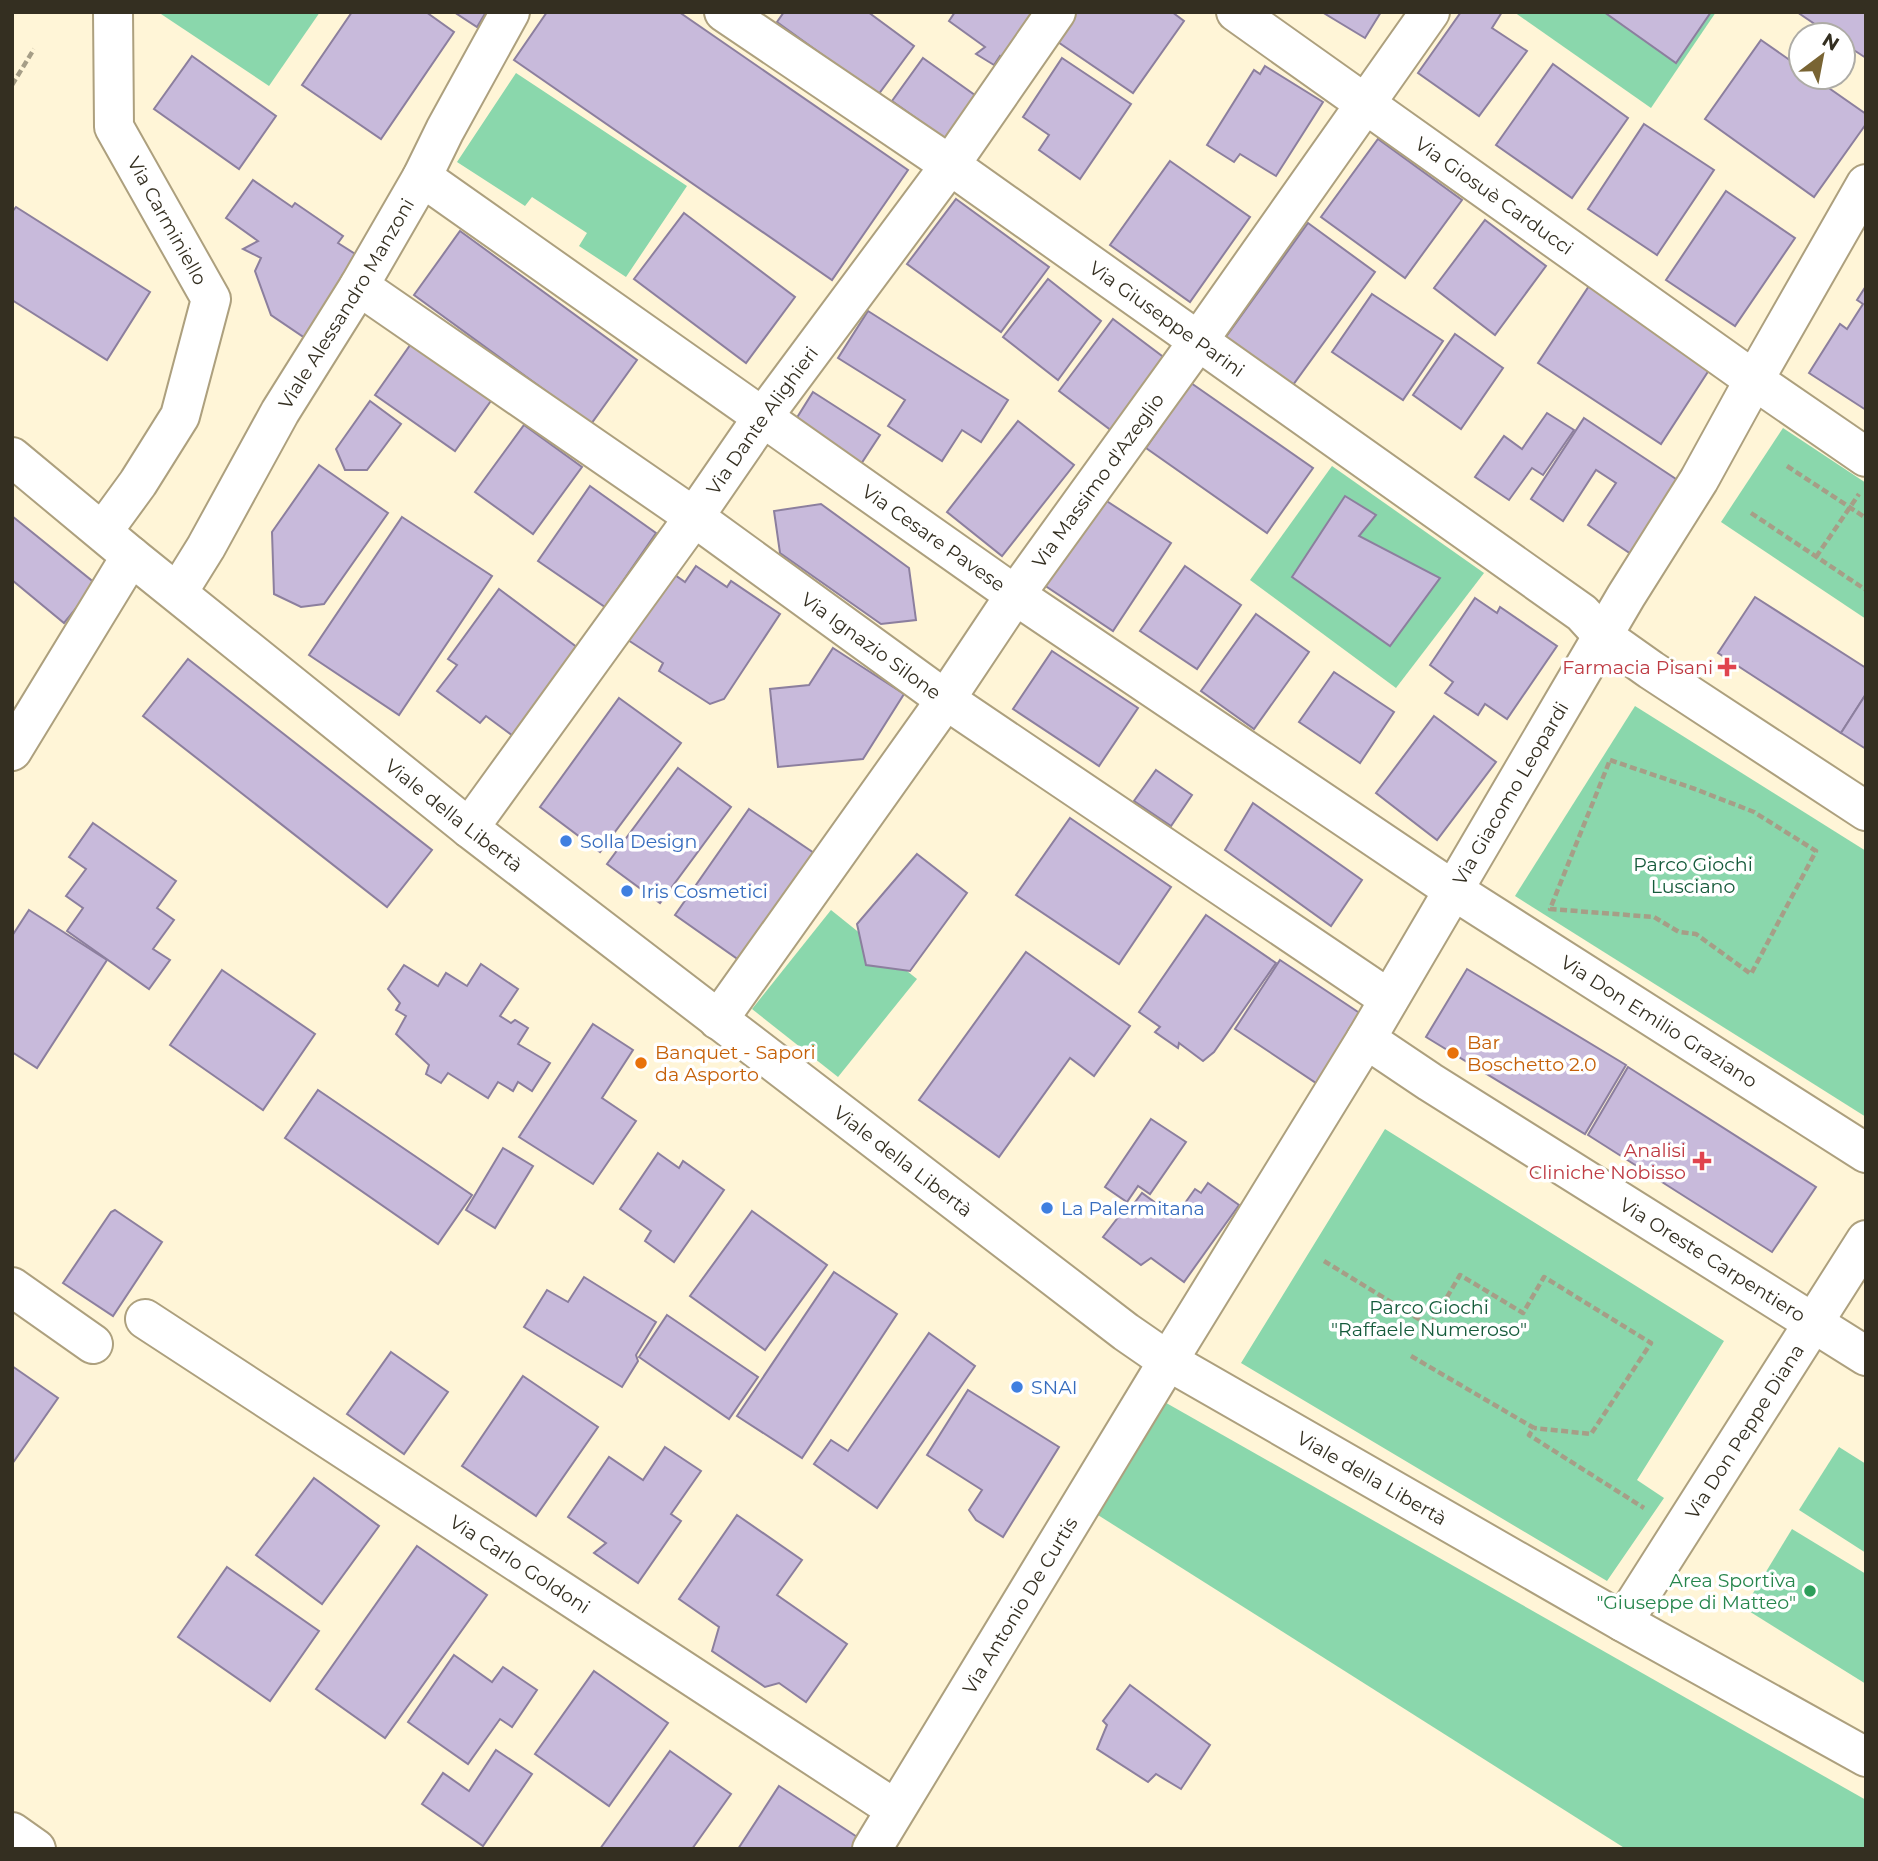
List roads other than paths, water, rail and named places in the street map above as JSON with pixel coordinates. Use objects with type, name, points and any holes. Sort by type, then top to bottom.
[{"type":"street","name":"Via Carminiello","points":[[12,751],[117,543],[138,483],[180,416],[211,299],[114,127],[113,12]]},
{"type":"street","name":"Viale Alessandro Manzoni","points":[[178,593],[280,411],[359,286],[422,177],[510,12]]},
{"type":"street","name":"Via Giuseppe Parini","points":[[724,12],[950,165],[1582,613],[1604,635],[1651,670],[1866,811]]},
{"type":"street","name":"Via Dante Alighieri","points":[[469,828],[694,517],[762,418],[950,165],[1056,12]]},
{"type":"street","name":"Via Giosuè Carducci","points":[[1236,12],[1754,380],[1863,474]]},
{"type":"street","name":"Via Massimo d'Azeglio","points":[[718,1020],[946,699],[1015,595],[1430,12]]},
{"type":"street","name":"Via Cesare Pavese","points":[[422,177],[1015,595],[1453,890]]},
{"type":"street","name":"Via Giacomo Leopardi","points":[[1168,1361],[1366,1039],[1604,635],[1699,480],[1866,184]]},
{"type":"street","name":"Via Ignazio Silone","points":[[359,286],[694,517],[946,699],[1389,999]]},
{"type":"street","name":"Viale della Libertà","points":[[12,457],[469,828],[1126,1332],[1168,1361],[1623,1622],[1866,1757]]},
{"type":"street","name":"Via Don Emilio Graziano","points":[[1453,890],[1866,1153]]},
{"type":"street","name":"Via Oreste Carpentiero","points":[[1366,1039],[1866,1356]]},
{"type":"street","name":"Via Don Peppe Diana","points":[[1623,1622],[1866,1240]]},
{"type":"street","points":[[12,1287],[93,1344]]},
{"type":"street","name":"Via Carlo Goldoni","points":[[145,1319],[895,1810]]},
{"type":"street","name":"Via Antonio De Curtis","points":[[872,1849],[1168,1361]]},
{"type":"street","points":[[12,1832],[36,1849]]},
{"type":"place","name":"Farmacia Pisani","points":[[1727,667]]},
{"type":"place","name":"Solla Design","points":[[566,841]]},
{"type":"place","name":"Iris Cosmetici","points":[[627,891]]},
{"type":"place","name":"Bar Boschetto 2.0","points":[[1453,1053]]},
{"type":"place","name":"Banquet - Sapori da Asporto","points":[[641,1063]]},
{"type":"place","name":"Analisi Cliniche Nobisso","points":[[1702,1161]]},
{"type":"place","name":"La Palermitana","points":[[1047,1208]]},
{"type":"place","name":"SNAI","points":[[1017,1387]]},
{"type":"place","name":"Area Sportiva \"Giuseppe di Matteo\"","points":[[1810,1591]]},
{"type":"park label","name":"Parco Giochi Lusciano","points":[[1693,875]]},
{"type":"park label","name":"Parco Giochi \"Raffaele Numeroso\"","points":[[1429,1318]]}]
